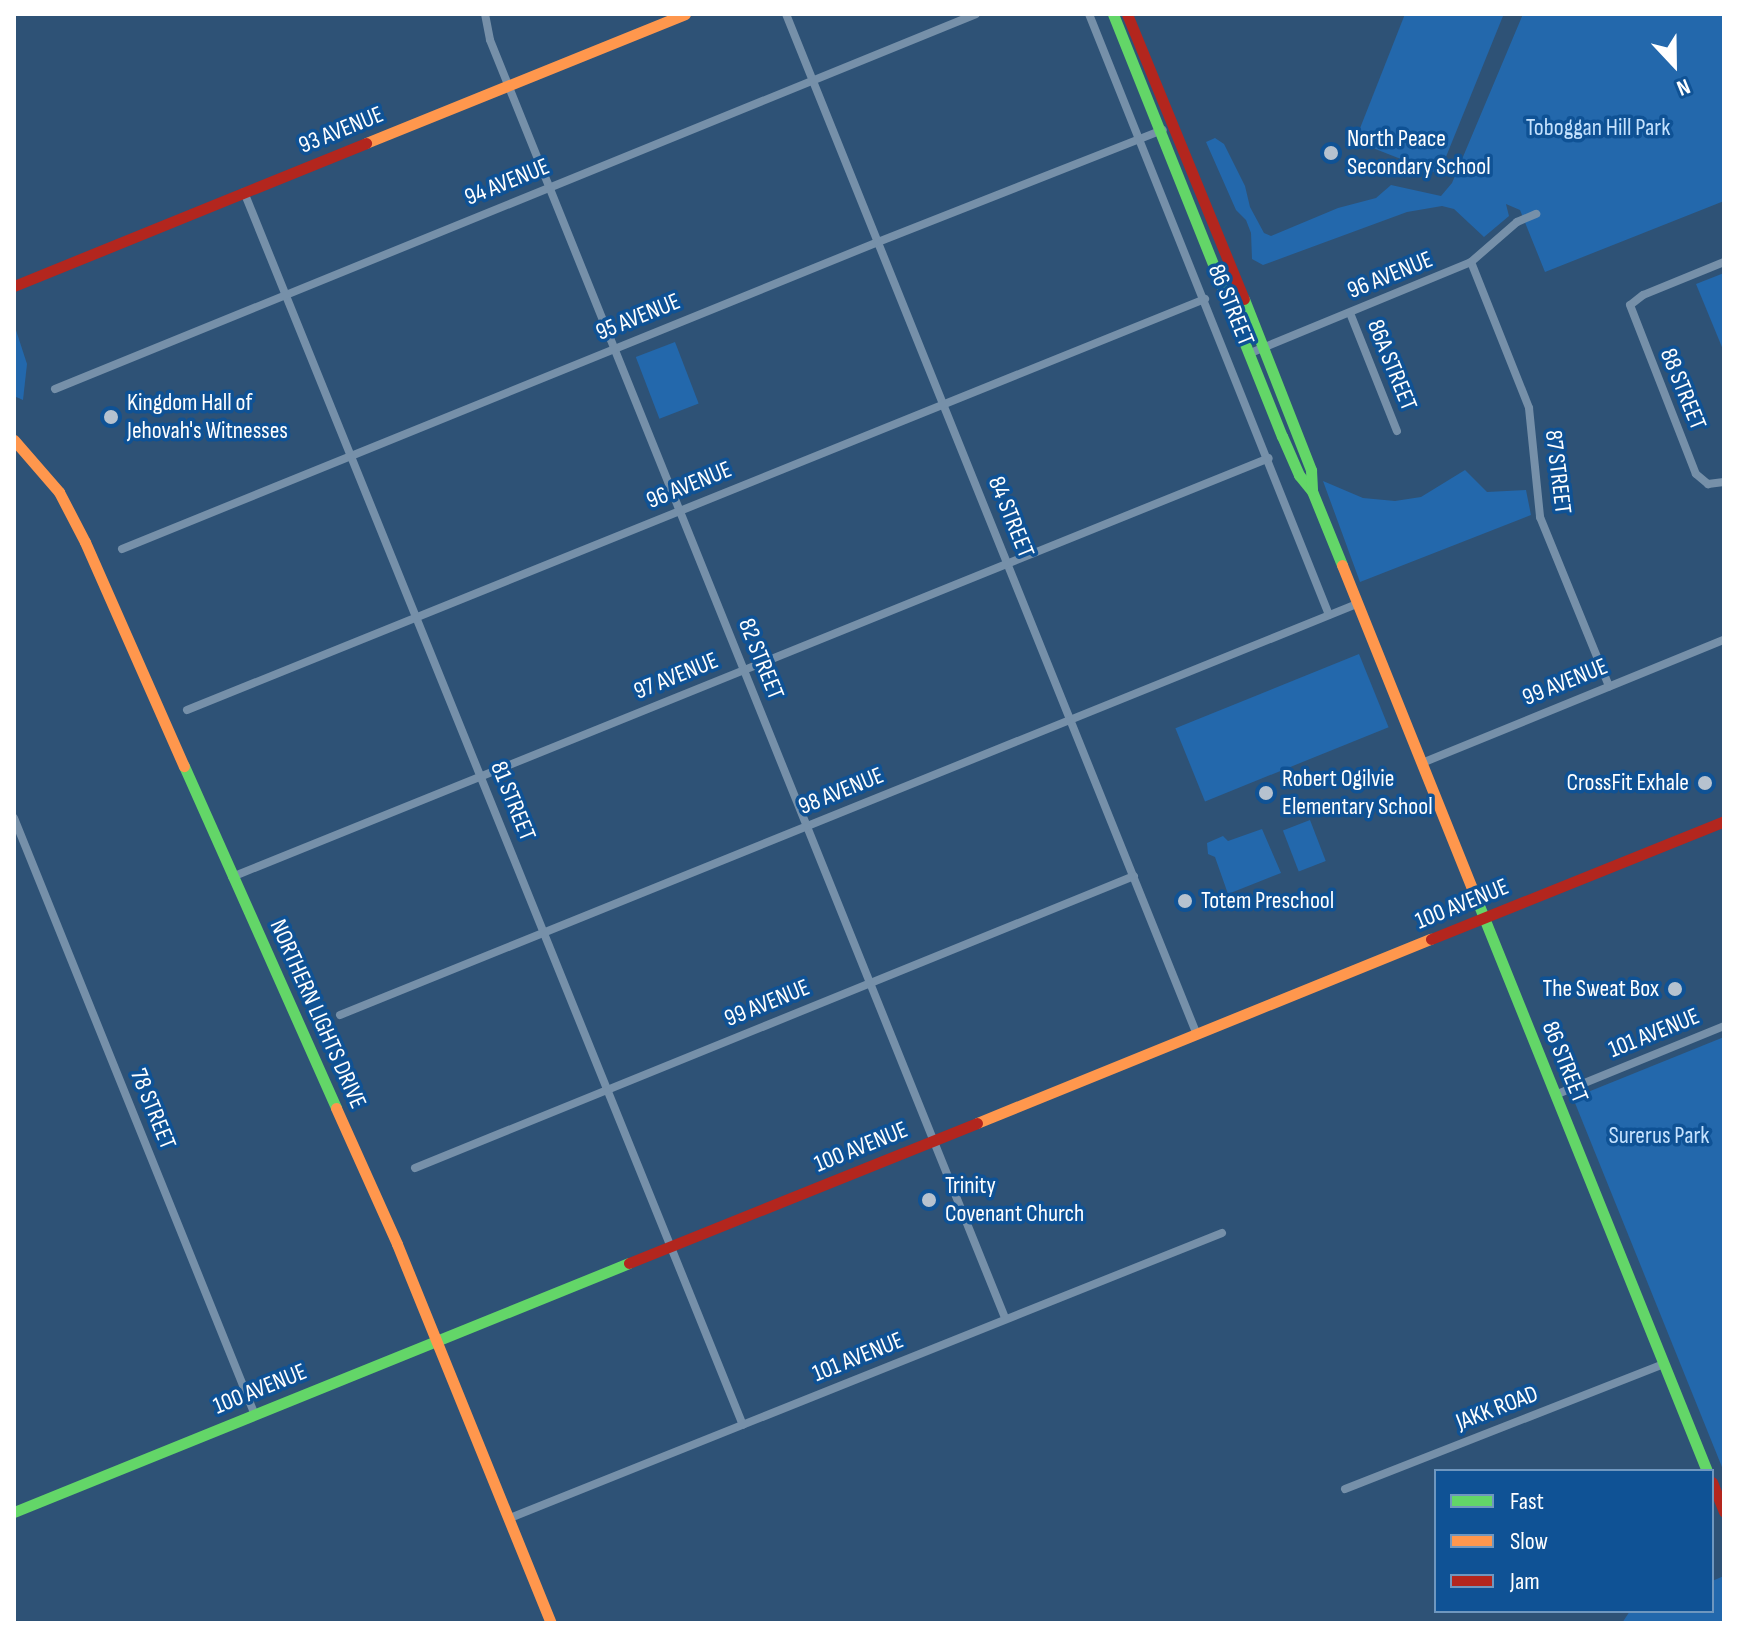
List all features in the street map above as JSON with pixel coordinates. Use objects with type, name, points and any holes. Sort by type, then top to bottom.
[{"type":"main road","name":"93 AVENUE","points":[[14,286],[685,14]]},
{"type":"main road","name":"86 STREET","points":[[1113,14],[1265,347],[1311,470],[1312,491]]},
{"type":"main road","name":"86 STREET","points":[[1127,14],[1248,354],[1299,475],[1312,491],[1706,1469]]},
{"type":"main road","name":"NORTHERN LIGHTS DRIVE","points":[[14,440],[40,466],[71,514],[438,1342],[551,1623]]},
{"type":"main road","name":"100 AVENUE","points":[[14,1512],[1724,821]]},
{"type":"main road","points":[[1714,1487],[1724,1512]]},
{"type":"street","name":"82 STREET","points":[[485,14],[490,40],[548,187],[1005,1318]]},
{"type":"street","name":"84 STREET","points":[[786,14],[1197,1035]]},
{"type":"street","name":"94 AVENUE","points":[[55,389],[976,14]]},
{"type":"street","name":"86 STREET","points":[[1089,14],[1269,458],[1329,615]]},
{"type":"street","name":"95 AVENUE","points":[[122,549],[1139,137],[1167,130]]},
{"type":"street","name":"81 STREET","points":[[244,192],[743,1425]]},
{"type":"street","name":"96 AVENUE","points":[[1248,354],[1471,262],[1517,222],[1536,214]]},
{"type":"street","name":"87 STREET","points":[[1471,262],[1529,408],[1540,517],[1609,686]]},
{"type":"street","name":"88 STREET","points":[[1724,262],[1643,295],[1630,305],[1696,474],[1708,484],[1724,482]]},
{"type":"street","name":"96 AVENUE","points":[[187,710],[1205,299]]},
{"type":"street","name":"86A STREET","points":[[1350,313],[1397,431]]},
{"type":"street","name":"97 AVENUE","points":[[232,877],[1269,458]]},
{"type":"street","name":"98 AVENUE","points":[[340,1015],[1357,604]]},
{"type":"street","name":"99 AVENUE","points":[[1422,763],[1724,640]]},
{"type":"street","name":"78 STREET","points":[[14,818],[255,1415]]},
{"type":"street","name":"99 AVENUE","points":[[415,1168],[1134,876]]},
{"type":"street","name":"101 AVENUE","points":[[1555,1095],[1724,1026]]},
{"type":"street","name":"101 AVENUE","points":[[510,1518],[1222,1233]]},
{"type":"street","name":"JAKK ROAD","points":[[1345,1489],[1664,1364]]},
{"type":"green space","points":[[1405,14],[1503,16],[1439,174],[1355,141]]},
{"type":"green space","name":"Toboggan Hill Park","points":[[1523,14],[1724,14],[1724,201],[1545,272],[1520,210],[1506,204],[1509,216],[1484,237],[1454,209],[1442,206],[1407,212],[1263,265],[1252,259],[1251,233],[1246,220],[1236,210],[1206,142],[1215,138],[1224,144],[1245,186],[1250,207],[1264,233],[1271,236],[1338,208],[1376,198],[1391,185],[1441,196],[1452,183]]},
{"type":"green space","points":[[1724,273],[1724,352],[1696,284]]},
{"type":"green space","points":[[14,324],[27,364],[23,400],[14,396]]},
{"type":"green space","points":[[675,342],[699,404],[659,419],[636,357]]},
{"type":"green space","points":[[1465,470],[1487,492],[1526,490],[1531,515],[1360,582],[1323,481],[1363,498],[1395,501],[1421,497]]},
{"type":"green space","points":[[1359,654],[1389,727],[1205,801],[1175,728]]},
{"type":"green space","points":[[1310,820],[1326,861],[1299,871],[1283,830]]},
{"type":"green space","points":[[1262,829],[1281,873],[1228,894],[1215,857],[1208,854],[1207,843],[1223,836],[1228,841]]},
{"type":"green space","name":"Surerus Park","points":[[1724,1037],[1724,1472],[1573,1098]]},
{"type":"green space","points":[[1724,1576],[1724,1623],[1622,1623],[1629,1613],[1714,1613],[1714,1580]]},
{"type":"traffic: fast","points":[[1113,14],[1282,436],[1299,475],[1312,491],[1342,565]]},
{"type":"traffic: fast","points":[[1244,299],[1311,470],[1312,490]]},
{"type":"traffic: fast","points":[[184,766],[336,1108]]},
{"type":"traffic: fast","points":[[1472,888],[1706,1469]]},
{"type":"traffic: fast","points":[[14,1512],[629,1263]]},
{"type":"traffic: slow","points":[[366,143],[685,14]]},
{"type":"traffic: slow","points":[[14,440],[59,492],[85,542],[184,766]]},
{"type":"traffic: slow","points":[[1342,565],[1472,888]]},
{"type":"traffic: slow","points":[[977,1123],[1431,939]]},
{"type":"traffic: slow","points":[[336,1108],[397,1244],[551,1623]]},
{"type":"traffic: jam","points":[[1127,14],[1244,299]]},
{"type":"traffic: jam","points":[[14,286],[366,143]]},
{"type":"traffic: jam","points":[[1431,939],[1724,821]]},
{"type":"traffic: jam","points":[[629,1263],[977,1123]]},
{"type":"traffic: jam","points":[[1714,1487],[1724,1512]]},
{"type":"place","name":"North Peace Secondary School","points":[[1331,153]]},
{"type":"place","name":"Kingdom Hall of Jehovah's Witnesses","points":[[111,417]]},
{"type":"place","name":"CrossFit Exhale","points":[[1705,783]]},
{"type":"place","name":"Robert Ogilvie Elementary School","points":[[1266,793]]},
{"type":"place","name":"Totem Preschool","points":[[1185,901]]},
{"type":"place","name":"The Sweat Box","points":[[1675,989]]},
{"type":"place","name":"Trinity Covenant Church","points":[[929,1200]]}]
